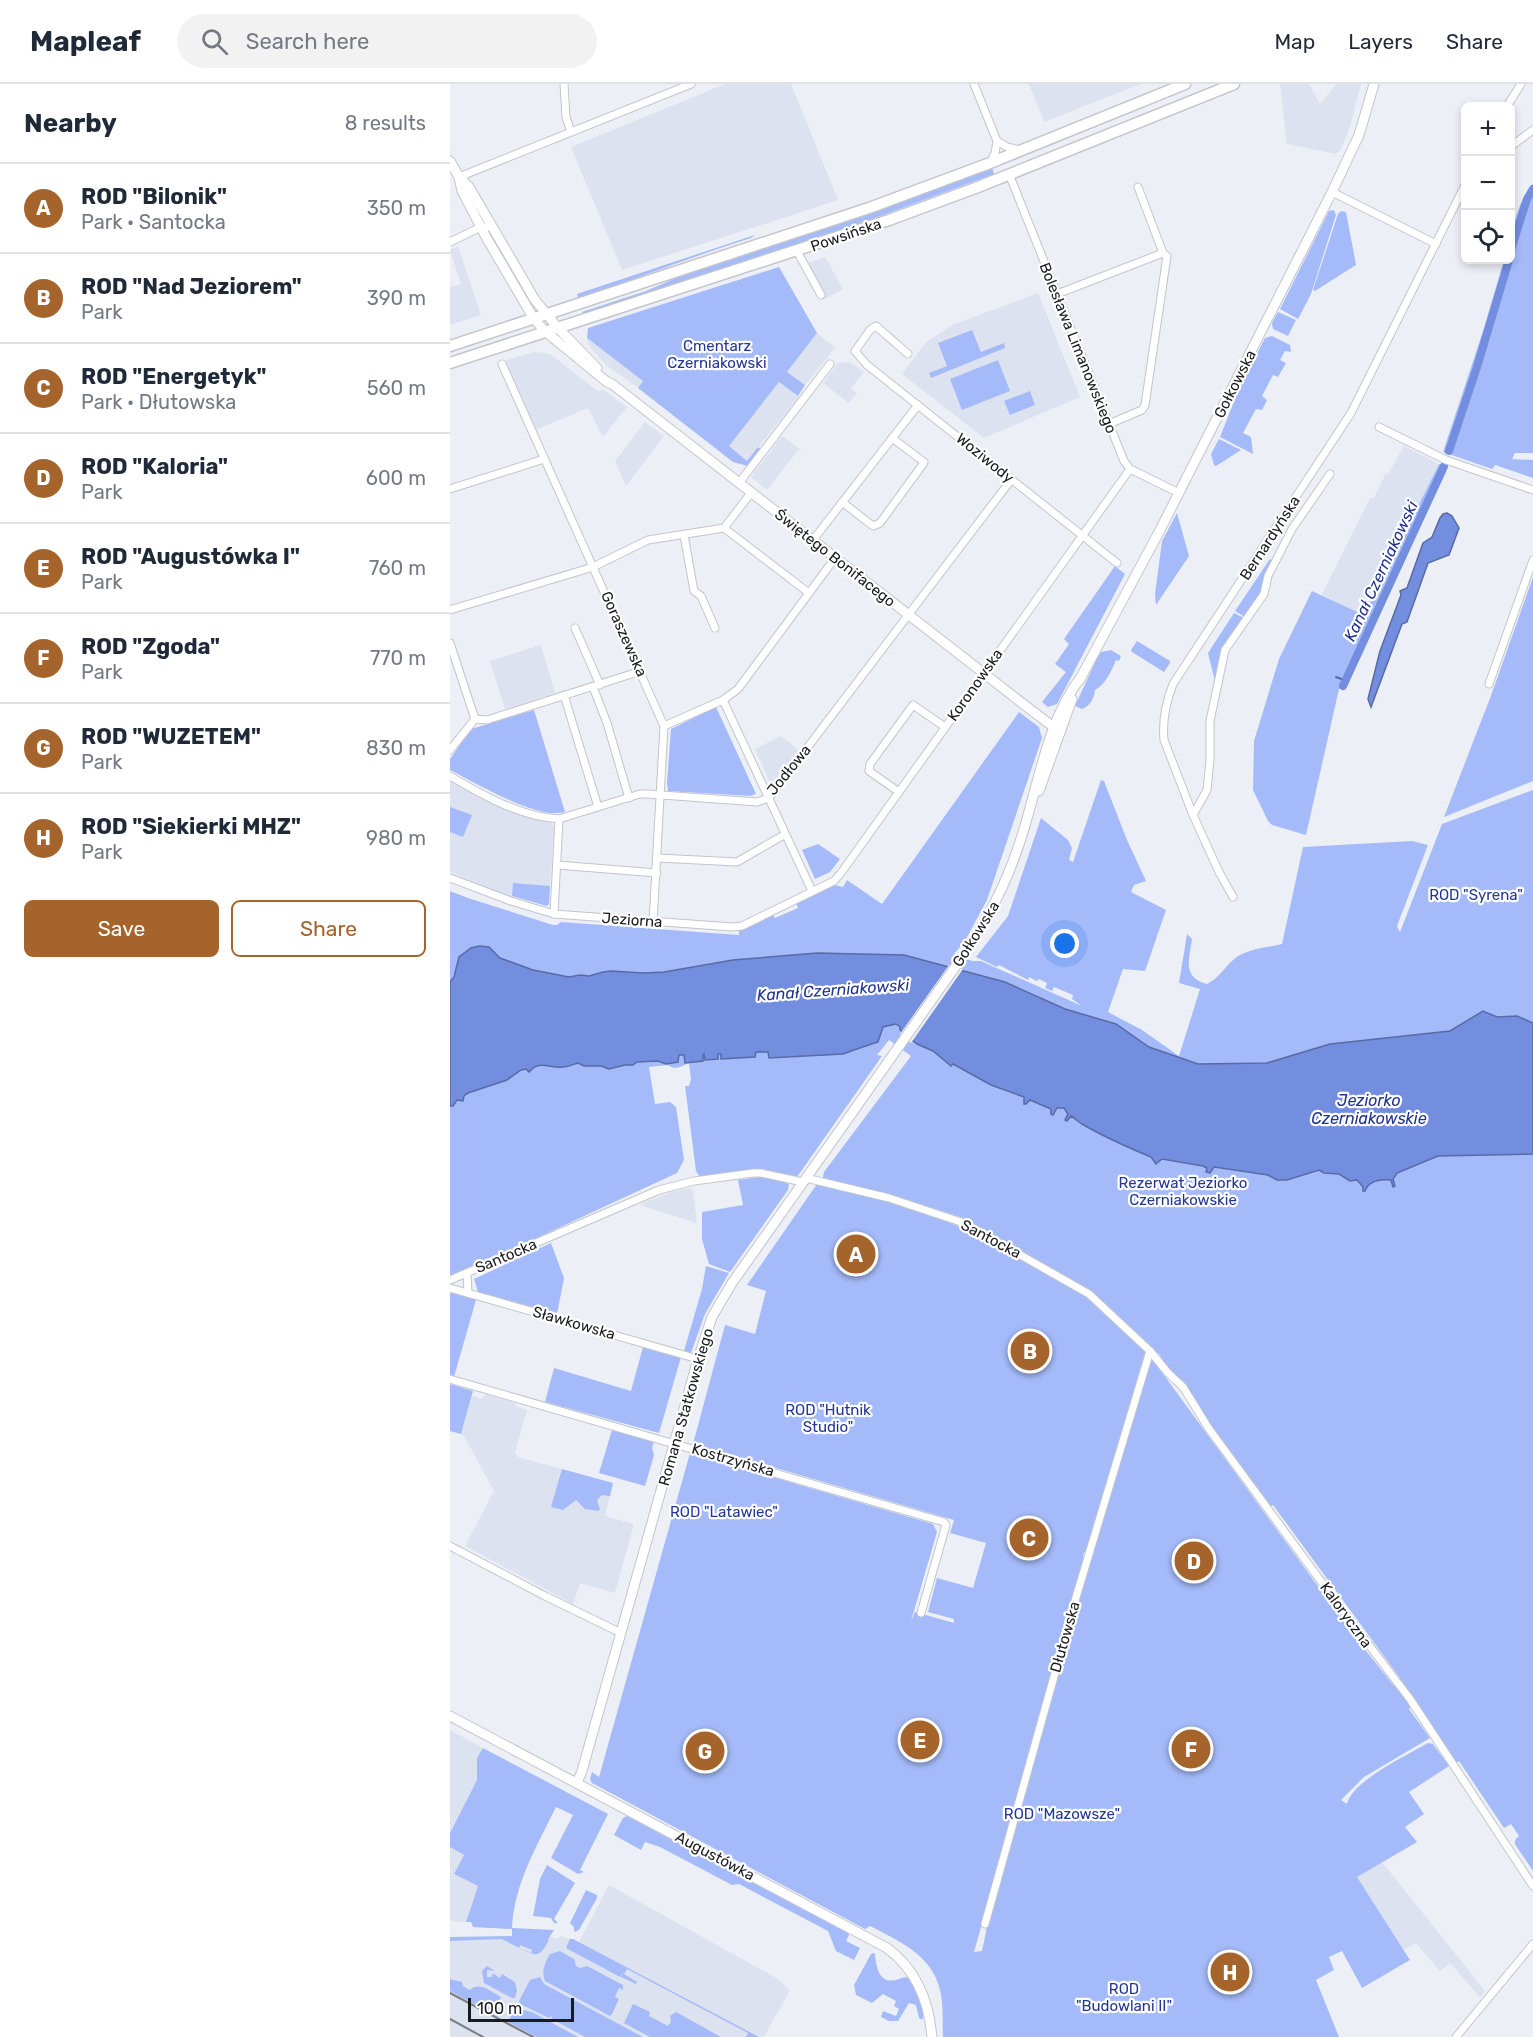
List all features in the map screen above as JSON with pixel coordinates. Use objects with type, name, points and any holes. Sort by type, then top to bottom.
[{"type":"main road","name":"Powsińska","points":[[450,346],[818,226],[990,163],[1185,84]]},
{"type":"main road","name":"Powsińska","points":[[450,363],[889,220],[1234,84]]},
{"type":"street","points":[[564,84],[566,117],[571,132]]},
{"type":"street","points":[[459,177],[691,84]]},
{"type":"street","points":[[974,84],[997,141],[990,163]]},
{"type":"street","name":"Gołkowska","points":[[902,1042],[961,959],[999,896],[1046,773],[1058,727],[1081,677],[1179,493],[1332,192],[1359,135],[1374,84]]},
{"type":"street","points":[[1510,102],[1521,84]]},
{"type":"street","points":[[1515,143],[1533,130]]},
{"type":"street","points":[[997,141],[1023,150]]},
{"type":"street","name":"Świętego Bonifacego","points":[[450,161],[459,177],[469,187],[535,300],[558,328],[612,384],[983,673],[1058,727]]},
{"type":"street","name":"Bolesława Limanowskiego","points":[[1009,174],[1124,461],[1130,469]]},
{"type":"street","name":"Świętego Bonifacego","points":[[459,177],[462,190],[534,319],[598,376],[612,384]]},
{"type":"street","points":[[1109,424],[1143,410],[1145,405],[1167,256],[1163,253],[1138,187]]},
{"type":"street","points":[[1332,192],[1436,244]]},
{"type":"street","name":"Bernardyńska","points":[[1233,897],[1219,873],[1193,815],[1164,740],[1165,712],[1173,684],[1352,413],[1461,193]]},
{"type":"street","points":[[450,242],[482,227],[492,227]]},
{"type":"street","points":[[797,251],[821,295]]},
{"type":"street","points":[[1056,294],[1163,253]]},
{"type":"street","name":"Woziwody","points":[[908,354],[876,326],[870,330],[855,351],[867,365],[1117,563]]},
{"type":"street","name":"Goraszewska","points":[[502,364],[664,726],[654,922]]},
{"type":"street","points":[[739,483],[830,364]]},
{"type":"street","points":[[813,540],[918,405]]},
{"type":"street","points":[[1379,427],[1446,460],[1533,490]]},
{"type":"street","points":[[842,501],[873,526],[880,523],[924,464],[892,438]]},
{"type":"street","points":[[450,489],[544,459]]},
{"type":"street","points":[[1130,469],[1179,493]]},
{"type":"street","name":"Koronowska","points":[[812,891],[834,881],[839,876],[1130,469]]},
{"type":"street","points":[[1193,815],[1208,790],[1210,721],[1225,650],[1264,594],[1268,576],[1292,529],[1330,474]]},
{"type":"street","name":"Jodłowa","points":[[450,776],[512,807],[559,819],[648,794],[757,802],[769,798],[1011,480]]},
{"type":"street","points":[[450,610],[593,567],[648,540],[724,528],[751,493]]},
{"type":"street","points":[[724,528],[809,593]]},
{"type":"street","points":[[684,535],[694,591],[700,596],[715,628]]},
{"type":"street","points":[[664,726],[723,700],[738,689],[835,558]]},
{"type":"street","points":[[1489,684],[1533,560]]},
{"type":"street","points":[[575,628],[597,686],[629,798]]},
{"type":"street","points":[[450,643],[475,719]]},
{"type":"street","points":[[475,719],[488,720],[641,671]]},
{"type":"street","points":[[564,695],[598,807]]},
{"type":"street","points":[[723,700],[812,891]]},
{"type":"street","points":[[899,792],[869,771],[870,764],[913,705],[945,727]]},
{"type":"street","points":[[450,750],[475,719]]},
{"type":"street","points":[[554,914],[559,819]]},
{"type":"street","points":[[658,858],[737,862],[784,835]]},
{"type":"street","points":[[557,865],[657,873]]},
{"type":"street","name":"Jeziorna","points":[[450,878],[554,914],[732,927],[742,926],[812,891]]},
{"type":"street","name":"Romana Statkowskiego","points":[[577,1783],[712,1317],[804,1180],[902,1042]]},
{"type":"street","name":"Santocka","points":[[450,1280],[659,1190],[680,1184],[761,1173],[889,1198],[964,1223],[1089,1294],[1150,1351]]},
{"type":"street","points":[[467,1273],[468,1293]]},
{"type":"street","name":"Sławkowska","points":[[450,1288],[698,1359]]},
{"type":"street","name":"Kaloryczna","points":[[1150,1351],[1183,1387],[1215,1437],[1410,1700],[1533,1886]]},
{"type":"street","name":"Dłutowska","points":[[985,1924],[1080,1584],[1150,1351]]},
{"type":"street","name":"Kostrzyńska","points":[[450,1379],[945,1523],[921,1612]]},
{"type":"street","points":[[450,1546],[621,1633]]},
{"type":"street","name":"Augustówka","points":[[450,1716],[887,1948],[904,1962],[916,1979],[928,2009],[932,2037]]},
{"type":"street","points":[[1456,2037],[1533,1944]]},
{"type":"shaded area","points":[[725,84],[791,84],[838,200],[622,270],[571,147]]},
{"type":"shaded area","points":[[1029,84],[1141,84],[1044,122]]},
{"type":"shaded area","points":[[1280,84],[1309,84],[1320,104],[1337,84],[1361,84],[1349,130],[1341,149],[1336,154],[1287,144]]},
{"type":"shaded area","points":[[458,246],[481,315],[450,325],[450,287],[461,284],[450,250]]},
{"type":"shaded area","points":[[825,257],[843,289],[825,299],[804,264]]},
{"type":"shaded area","points":[[1038,293],[1080,397],[984,438],[902,374],[926,342],[952,325]]},
{"type":"shaded area","points":[[817,333],[835,348],[805,385],[787,372]]},
{"type":"shaded area","points":[[587,338],[643,381],[638,388],[605,364],[588,345]]},
{"type":"shaded area","points":[[534,352],[550,354],[599,392],[602,389],[627,407],[603,437],[588,408],[535,430],[505,364],[507,360]]},
{"type":"shaded area","points":[[850,362],[864,372],[851,388],[857,393],[849,403],[823,383],[838,363]]},
{"type":"shaded area","points":[[779,382],[799,397],[747,461],[728,446]]},
{"type":"shaded area","points":[[645,422],[664,436],[626,486],[615,461]]},
{"type":"shaded area","points":[[782,436],[802,451],[798,450],[767,490],[751,477]]},
{"type":"shaded area","points":[[1404,446],[1439,464],[1364,615],[1322,595],[1370,498],[1374,498],[1386,473],[1388,474]]},
{"type":"shaded area","points":[[541,645],[555,693],[505,709],[490,661]]},
{"type":"shaded area","points":[[781,736],[800,751],[776,783],[771,785],[755,749]]},
{"type":"shaded area","points":[[450,782],[483,800],[531,819],[551,823],[554,827],[549,904],[547,906],[501,893],[450,872]]},
{"type":"shaded area","points":[[690,1188],[693,1191],[697,1223],[639,1205],[670,1192]]},
{"type":"shaded area","points":[[485,1394],[515,1403],[517,1407],[527,1410],[515,1452],[518,1457],[613,1483],[605,1516],[634,1524],[615,1593],[580,1583],[573,1604],[465,1546],[494,1491],[461,1434],[472,1396],[482,1399]]},
{"type":"shaded area","points":[[450,1730],[483,1748],[477,1758],[477,1780],[450,1833]]},
{"type":"shaded area","points":[[450,1847],[464,1855],[454,1874],[478,1886],[466,1922],[450,1921]]},
{"type":"shaded area","points":[[1382,1862],[1485,1991],[1480,1997],[1450,1963],[1440,1971],[1416,1943],[1404,1950],[1356,1877]]},
{"type":"shaded area","points":[[609,1885],[778,1979],[790,1990],[764,2037],[450,2037],[450,1938],[551,1936],[558,1939],[560,1936],[579,1942]]},
{"type":"green space","points":[[992,167],[994,174],[829,235],[583,315],[582,312],[646,291],[676,278],[873,213]]},
{"type":"green space","points":[[1533,184],[1533,453],[1515,453],[1512,459],[1533,460],[1533,478],[1495,465],[1492,469],[1443,452],[1503,264],[1515,264],[1515,222],[1527,192]]},
{"type":"green space","points":[[1334,210],[1336,215],[1311,294],[1298,319],[1280,309],[1329,211]]},
{"type":"green space","points":[[1341,211],[1346,212],[1356,265],[1315,291],[1313,290],[1338,214]]},
{"type":"green space","points":[[755,235],[751,238],[578,298],[577,294]]},
{"type":"green space","name":"Cmentarz Czerniakowski","points":[[779,267],[817,333],[787,372],[805,385],[798,396],[779,382],[729,446],[747,461],[758,447],[761,449],[748,466],[733,462],[638,388],[643,381],[587,338],[588,328]]},
{"type":"green space","points":[[1278,312],[1296,320],[1288,336],[1273,329],[1272,323]]},
{"type":"green space","points":[[972,330],[981,352],[1004,343],[1005,348],[931,378],[929,373],[947,366],[938,343]]},
{"type":"green space","points":[[1272,336],[1290,345],[1291,352],[1285,351],[1280,360],[1286,363],[1278,377],[1273,375],[1262,396],[1267,400],[1262,410],[1256,409],[1243,433],[1251,437],[1253,454],[1220,437],[1239,389],[1265,338]]},
{"type":"green space","points":[[998,360],[1010,391],[962,410],[950,379]]},
{"type":"green space","points":[[1030,391],[1035,405],[1010,415],[1004,401]]},
{"type":"green space","points":[[1219,439],[1241,450],[1216,466],[1211,454]]},
{"type":"green space","points":[[1439,464],[1448,467],[1443,479],[1344,689],[1339,689],[1306,835],[1272,825],[1253,790],[1254,741],[1279,659],[1312,591],[1364,615]]},
{"type":"green space","points":[[1177,513],[1189,556],[1156,605],[1155,594],[1162,541]]},
{"type":"green space","points":[[1270,559],[1273,561],[1265,587],[1245,617],[1235,611]]},
{"type":"green space","points":[[1115,566],[1125,574],[1057,704],[1048,707],[1042,702],[1066,672],[1055,664],[1069,644],[1064,639]]},
{"type":"green space","points":[[1533,577],[1533,781],[1444,817],[1492,693]]},
{"type":"green space","points":[[1234,613],[1244,618],[1224,646],[1215,681],[1208,653]]},
{"type":"green space","points":[[1137,641],[1170,661],[1164,672],[1132,652]]},
{"type":"green space","points":[[1111,650],[1121,656],[1119,661],[1116,660],[1105,681],[1095,690],[1089,704],[1082,709],[1075,706],[1098,656],[1101,652]]},
{"type":"green space","points":[[716,707],[756,794],[750,796],[668,791],[671,729]]},
{"type":"green space","points":[[534,710],[565,812],[539,811],[523,806],[450,770],[450,759],[471,729]]},
{"type":"green space","points":[[1019,712],[1039,727],[1042,738],[987,900],[965,941],[954,954],[972,961],[981,961],[1082,1006],[1072,999],[1073,995],[1054,987],[1052,991],[1045,988],[1047,983],[1039,979],[1037,981],[1029,977],[1028,980],[999,965],[997,967],[976,957],[1008,916],[1041,818],[1068,840],[1072,848],[1069,860],[1073,862],[1101,780],[1104,781],[1146,881],[1134,885],[1131,892],[1166,910],[1145,971],[1123,969],[1108,1012],[1142,1030],[1179,1056],[1200,989],[1179,983],[1187,934],[1192,939],[1190,972],[1199,981],[1207,984],[1237,957],[1282,944],[1303,847],[1412,841],[1428,845],[1397,926],[1400,932],[1442,824],[1533,790],[1533,1871],[1515,1844],[1519,1836],[1511,1824],[1504,1828],[1459,1761],[1455,1764],[1415,1702],[1409,1709],[1430,1738],[1364,1777],[1341,1800],[1347,1804],[1358,1787],[1369,1778],[1428,1743],[1433,1744],[1449,1766],[1409,1792],[1424,1814],[1405,1827],[1417,1842],[1357,1877],[1410,1960],[1362,1988],[1342,1951],[1329,1957],[1334,1970],[1316,1980],[1339,2037],[943,2037],[942,2002],[936,1978],[930,1967],[913,1951],[870,1926],[865,1929],[592,1783],[590,1779],[592,1772],[599,1777],[690,1453],[933,1524],[937,1532],[911,1621],[915,1612],[954,1623],[954,1619],[928,1612],[937,1578],[973,1588],[986,1543],[950,1533],[954,1520],[693,1444],[725,1325],[755,1334],[766,1291],[747,1285],[817,1184],[847,1192],[853,1191],[898,1204],[971,1232],[1087,1297],[1146,1349],[1087,1552],[1084,1552],[1085,1557],[974,1952],[982,1951],[988,1922],[1078,1600],[1150,1356],[1355,1637],[1394,1686],[1400,1678],[1273,1505],[1270,1507],[1163,1365],[1160,1355],[1092,1295],[963,1218],[893,1195],[822,1182],[824,1172],[911,1056],[889,1040],[877,1055],[882,1056],[797,1177],[745,1170],[710,1178],[699,1176],[696,1171],[685,1086],[689,1086],[691,1079],[689,1063],[676,1068],[668,1065],[649,1067],[655,1104],[670,1102],[676,1107],[684,1160],[677,1173],[450,1278],[450,891],[553,925],[561,922],[739,935],[739,930],[772,914],[775,918],[798,908],[796,903],[834,885],[843,887],[847,880],[882,904]]},
{"type":"green space","points":[[450,807],[472,815],[463,837],[450,832]]},
{"type":"green space","points":[[818,844],[840,859],[830,872],[815,879],[802,850]]},
{"type":"green space","points":[[513,883],[550,886],[549,904],[547,906],[512,896]]},
{"type":"green space","points":[[759,1177],[789,1184],[788,1190],[730,1272],[709,1264],[702,1239],[702,1212],[743,1205],[738,1180]]},
{"type":"green space","points":[[551,1243],[564,1278],[557,1314],[478,1292],[474,1279]]},
{"type":"green space","points":[[706,1266],[729,1273],[705,1314],[691,1353],[684,1351],[702,1289]]},
{"type":"green space","points":[[450,1292],[476,1300],[454,1377],[450,1375]]},
{"type":"green space","points":[[643,1347],[681,1357],[659,1433],[545,1402],[554,1368],[631,1391]]},
{"type":"green space","points":[[450,1384],[473,1391],[461,1434],[450,1431]]},
{"type":"green space","points":[[612,1430],[654,1441],[652,1448],[654,1455],[645,1486],[599,1473]]},
{"type":"green space","points":[[562,1469],[613,1483],[610,1496],[602,1495],[597,1500],[600,1509],[598,1511],[585,1509],[576,1500],[563,1510],[551,1507]]},
{"type":"green space","points":[[483,1748],[608,1814],[580,1870],[584,1872],[578,1874],[551,1858],[573,1815],[556,1807],[522,1881],[514,1912],[512,1928],[554,1930],[543,1950],[537,1954],[530,1953],[520,1948],[531,1953],[532,1950],[520,1945],[519,1948],[502,1939],[450,1941],[450,1937],[512,1936],[512,1929],[473,1927],[471,1922],[466,1922],[478,1886],[454,1874],[464,1855],[450,1847],[450,1833],[477,1780],[477,1758]]},
{"type":"green space","points":[[627,1816],[848,1933],[846,1941],[860,1948],[854,1960],[836,1951],[828,1931],[739,1884],[732,1885],[660,1847],[645,1842],[641,1850],[614,1835],[623,1818]]},
{"type":"green space","points":[[547,1865],[575,1883],[554,1919],[558,1923],[554,1923],[551,1918],[533,1916],[540,1879]]},
{"type":"green space","points":[[586,1890],[597,1895],[597,1898],[579,1930],[574,1932],[574,1927],[570,1923]]},
{"type":"green space","points":[[570,1939],[759,2037],[746,2037],[748,2033],[627,1969],[624,1974],[637,1982],[636,1984],[621,1977],[623,1973],[620,1977],[566,1948]]},
{"type":"green space","points":[[560,1951],[574,1959],[576,1966],[580,1968],[587,1966],[623,1985],[623,1990],[619,1988],[615,1997],[619,1999],[610,2016],[545,1981],[544,1970],[550,1954]]},
{"type":"green space","points":[[873,1953],[882,1977],[890,1981],[910,1978],[923,2004],[922,2020],[919,2018],[916,2005],[909,2003],[898,2021],[889,2021],[881,2017],[883,2011],[896,2016],[899,2009],[894,2006],[896,2001],[883,1994],[872,2003],[856,1995],[854,1985]]},
{"type":"green space","points":[[487,1966],[495,1971],[487,1970],[487,1977],[492,1977],[494,1974],[500,1978],[502,1974],[515,1982],[517,1991],[515,1998],[484,1983],[482,1971]]},
{"type":"green space","points":[[540,1977],[544,1984],[643,2037],[585,2037],[552,2019],[551,2016],[549,2018],[520,2004],[519,2001],[530,1980]]},
{"type":"green space","points":[[450,1979],[462,1982],[463,1986],[470,1990],[482,1987],[501,1997],[496,2006],[502,2010],[498,2017],[450,1991]]},
{"type":"green space","points":[[633,2004],[650,2012],[649,2016],[668,2026],[671,2021],[670,2016],[676,2012],[721,2037],[650,2037],[624,2023]]},
{"type":"green space","points":[[515,2008],[532,2012],[578,2037],[536,2037],[508,2022]]},
{"type":"water","points":[[1447,513],[1452,516],[1459,528],[1449,555],[1428,563],[1407,622],[1402,624],[1371,707],[1368,699],[1380,651],[1401,595],[1400,591],[1407,588],[1423,543],[1432,537],[1440,518]]},
{"type":"water","name":"Jeziorko Czerniakowskie","points":[[489,947],[500,958],[533,970],[569,977],[589,976],[611,971],[664,972],[733,960],[817,953],[904,955],[1005,982],[1065,1009],[1116,1024],[1149,1047],[1198,1064],[1267,1063],[1330,1044],[1450,1031],[1483,1011],[1497,1017],[1517,1016],[1533,1023],[1533,1154],[1438,1156],[1397,1173],[1393,1179],[1395,1186],[1393,1187],[1391,1180],[1379,1180],[1369,1184],[1365,1191],[1357,1180],[1350,1181],[1339,1174],[1324,1173],[1319,1170],[1287,1180],[1277,1180],[1268,1175],[1214,1167],[1210,1173],[1206,1172],[1207,1168],[1203,1166],[1162,1159],[1156,1164],[1151,1157],[1124,1146],[1071,1116],[1067,1121],[1065,1120],[1068,1114],[1064,1108],[1057,1108],[1053,1115],[1051,1109],[1030,1100],[1024,1104],[1024,1097],[991,1085],[953,1064],[951,1066],[933,1051],[917,1044],[896,1024],[883,1027],[878,1042],[843,1054],[769,1058],[768,1052],[756,1052],[755,1057],[721,1059],[721,1054],[718,1054],[718,1059],[705,1060],[704,1054],[703,1061],[685,1063],[684,1055],[679,1055],[678,1062],[666,1064],[658,1061],[637,1062],[633,1065],[609,1069],[601,1066],[584,1066],[578,1063],[567,1067],[541,1065],[529,1072],[526,1069],[521,1070],[507,1080],[468,1093],[464,1096],[463,1101],[457,1100],[453,1106],[450,1106],[450,982],[454,977],[459,957],[471,948]]},
{"type":"pier","points":[[949,965],[963,969],[911,1043],[900,1034]]},
{"type":"waterway","name":"Kanał Czerniakowski","points":[[1515,237],[1527,199],[1533,189]]},
{"type":"waterway","name":"Kanał Czerniakowski","points":[[1449,451],[1508,264]]},
{"type":"waterway","name":"Kanał Czerniakowski","points":[[1343,686],[1444,466]]},
{"type":"waterway","points":[[1336,677],[1344,680]]},
{"type":"railway","points":[[450,1993],[533,2037]]},
{"type":"railway","points":[[450,2019],[483,2037]]},
{"type":"place","name":"ROD \"Bilonik\"","points":[[856,1254]]},
{"type":"place","name":"ROD \"Nad Jeziorem\"","points":[[1030,1351]]},
{"type":"place","name":"ROD \"Energetyk\"","points":[[1029,1538]]},
{"type":"place","name":"ROD \"Kaloria\"","points":[[1194,1561]]},
{"type":"place","name":"ROD \"Augustówka I\"","points":[[920,1740]]},
{"type":"place","name":"ROD \"Zgoda\"","points":[[1191,1749]]},
{"type":"place","name":"ROD \"WUZETEM\"","points":[[705,1751]]},
{"type":"place","name":"ROD \"Siekierki MHZ\"","points":[[1230,1972]]},
{"type":"park label","name":"ROD \"Syrena\"","points":[[1476,895]]},
{"type":"park label","name":"Rezerwat Jeziorko Czerniakowskie","points":[[1183,1192]]},
{"type":"park label","name":"ROD \"Hutnik Studio\"","points":[[828,1418]]},
{"type":"park label","name":"ROD \"Latawiec\"","points":[[724,1512]]},
{"type":"park label","name":"ROD \"Mazowsze\"","points":[[1062,1814]]},
{"type":"park label","name":"ROD \"Budowlani II\"","points":[[1124,1998]]}]
